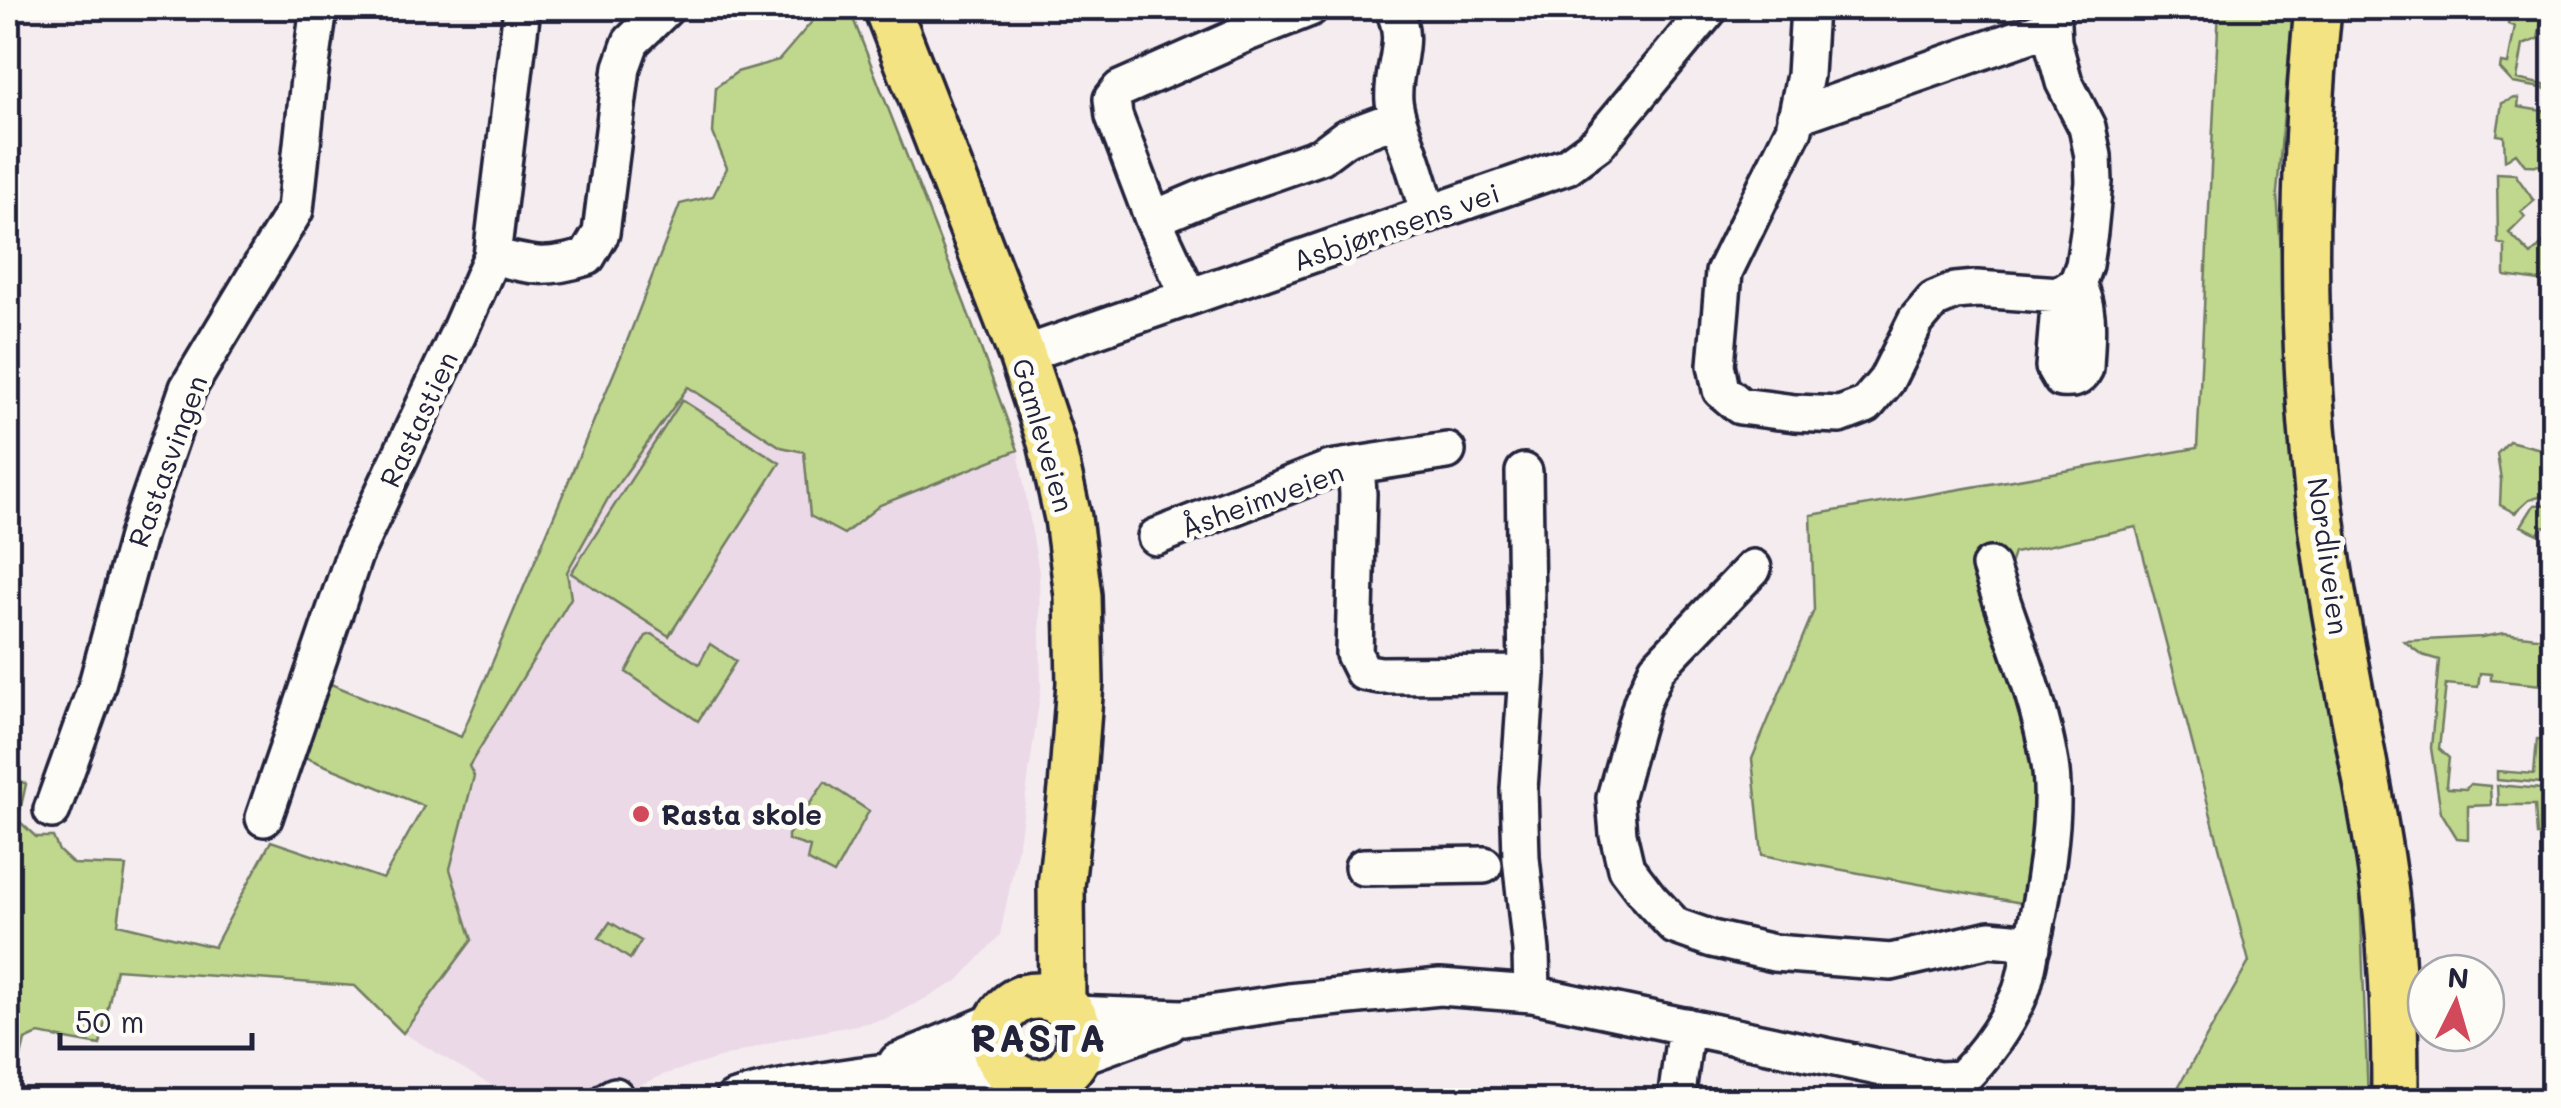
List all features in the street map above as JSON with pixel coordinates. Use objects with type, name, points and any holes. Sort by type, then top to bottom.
[{"type":"main road","name":"Gamleveien","points":[[887,8],[1022,355],[1061,480],[1074,552],[1080,638],[1077,730],[1061,886],[1038,1009]]},
{"type":"main road","name":"Nordliveien","points":[[2318,8],[2306,222],[2310,380],[2328,564],[2386,905],[2392,967],[2395,1100]]},
{"type":"main road","name":"Gamleveien","points":[[1038,1009],[1080,1035],[1074,1074]]},
{"type":"main road","name":"Gamleveien","points":[[1019,1082],[998,1058],[994,1032],[1038,1009]]},
{"type":"main road","points":[[1019,1082],[1042,1082],[1074,1074]]},
{"type":"street","name":"Rastasvingen","points":[[52,810],[96,688],[138,533],[188,388],[295,210],[319,8]]},
{"type":"street","name":"Rastastien","points":[[264,818],[354,555],[492,256],[522,8]]},
{"type":"street","points":[[492,256],[533,266],[559,266],[587,257],[601,233],[622,67],[631,42],[666,8]]},
{"type":"street","points":[[1189,296],[1153,219],[1114,116],[1112,100],[1120,90],[1310,8]]},
{"type":"street","points":[[1393,8],[1402,48],[1393,96],[1396,119],[1429,215]]},
{"type":"street","name":"Asbjørnsens vei","points":[[1022,355],[1567,166],[1597,144],[1710,8]]},
{"type":"street","points":[[1796,116],[2051,17],[2064,82],[2087,128],[2092,156],[2094,182],[2084,265],[2069,289],[1955,290],[1934,300],[1916,321],[1886,381],[1866,404],[1840,415],[1795,414],[1740,406],[1721,390],[1716,365],[1724,272],[1794,128],[1796,116],[1805,75],[1808,8]]},
{"type":"street","points":[[1153,219],[1321,156],[1345,138],[1396,119]]},
{"type":"street","points":[[1356,465],[1446,451]]},
{"type":"street","name":"Åsheimveien","points":[[1156,537],[1330,469],[1356,465],[1354,654],[1362,672],[1527,674]]},
{"type":"street","points":[[1524,472],[1527,674],[1520,858],[1532,950],[1532,994]]},
{"type":"street","points":[[872,1073],[1038,1009],[1184,1018],[1289,1002],[1440,987],[1532,994],[1946,1087],[1995,1040],[2020,994],[2035,936],[2050,834],[2050,769],[2036,706],[1990,566]]},
{"type":"street","points":[[1753,568],[1657,668],[1642,702],[1615,798],[1626,868],[1675,926],[1774,953],[1891,962],[1990,940],[2032,947]]},
{"type":"street","points":[[1363,867],[1484,866]]},
{"type":"street","points":[[1074,1074],[1184,1018]]},
{"type":"street","points":[[1676,1100],[1686,1026]]},
{"type":"street","points":[[733,1100],[872,1073],[945,1068],[1019,1082]]},
{"type":"shaded area","points":[[688,387],[781,447],[804,452],[810,516],[844,534],[880,505],[1018,450],[1039,572],[1041,688],[1020,837],[1000,935],[958,981],[887,1019],[784,1039],[665,1074],[607,1100],[516,1100],[403,1033],[472,940],[450,869],[474,777],[469,767],[571,598],[567,572],[610,495]]},
{"type":"green space","points":[[820,8],[849,8],[1018,450],[880,505],[844,534],[810,516],[804,452],[781,447],[688,387],[610,495],[567,572],[571,598],[469,766],[474,776],[450,869],[472,940],[403,1033],[355,986],[116,969],[100,1045],[38,1034],[25,1040],[8,1098],[8,775],[26,784],[18,820],[36,837],[53,837],[59,851],[73,864],[126,866],[118,924],[214,947],[271,841],[383,879],[424,806],[297,754],[321,680],[461,737],[624,349],[680,204],[713,196],[727,168],[713,133],[716,87],[737,72],[779,60]]},
{"type":"green space","points":[[2219,8],[2293,8],[2277,193],[2302,561],[2359,864],[2368,1100],[2171,1100],[2249,962],[2136,527],[2014,553],[1992,616],[2036,777],[2027,904],[1762,855],[1752,759],[1814,610],[1811,515],[2197,448]]},
{"type":"green space","points":[[2511,8],[2544,8],[2538,39],[2523,45],[2517,79],[2553,90],[2513,83],[2500,69],[2501,63],[2508,64],[2515,26],[2508,24]]},
{"type":"green space","points":[[2519,99],[2518,107],[2549,112],[2553,105],[2553,166],[2525,165],[2516,153],[2505,160],[2504,136],[2497,135],[2502,103]]},
{"type":"green space","points":[[2497,173],[2515,174],[2534,201],[2521,212],[2525,217],[2509,233],[2531,255],[2543,243],[2553,253],[2553,272],[2539,281],[2505,276],[2505,245],[2498,243]]},
{"type":"green space","points":[[682,400],[780,463],[669,636],[571,573]]},
{"type":"green space","points":[[2509,441],[2541,449],[2549,487],[2549,494],[2529,500],[2515,513],[2500,505],[2497,454]]},
{"type":"green space","points":[[2553,504],[2553,528],[2543,526],[2538,534],[2521,526],[2534,505]]},
{"type":"green space","points":[[2504,633],[2553,639],[2552,686],[2491,680],[2491,674],[2480,673],[2478,687],[2446,684],[2439,749],[2449,758],[2446,785],[2466,789],[2470,784],[2490,786],[2491,805],[2468,806],[2468,839],[2457,838],[2441,812],[2431,748],[2439,660],[2422,655],[2404,641]]},
{"type":"green space","points":[[652,634],[699,664],[710,644],[736,661],[698,721],[626,672],[646,636]]},
{"type":"green space","points":[[2537,739],[2553,740],[2553,784],[2497,779],[2497,771],[2534,774]]},
{"type":"green space","points":[[825,782],[869,811],[834,874],[807,860],[810,847],[788,840]]},
{"type":"green space","points":[[2497,785],[2552,790],[2548,836],[2537,835],[2535,805],[2498,805]]},
{"type":"green space","points":[[610,922],[641,941],[630,959],[599,938]]},
{"type":"place","name":"Rasta skole","points":[[641,814]]},
{"type":"district","name":"RASTA","points":[[1039,1037]]}]
